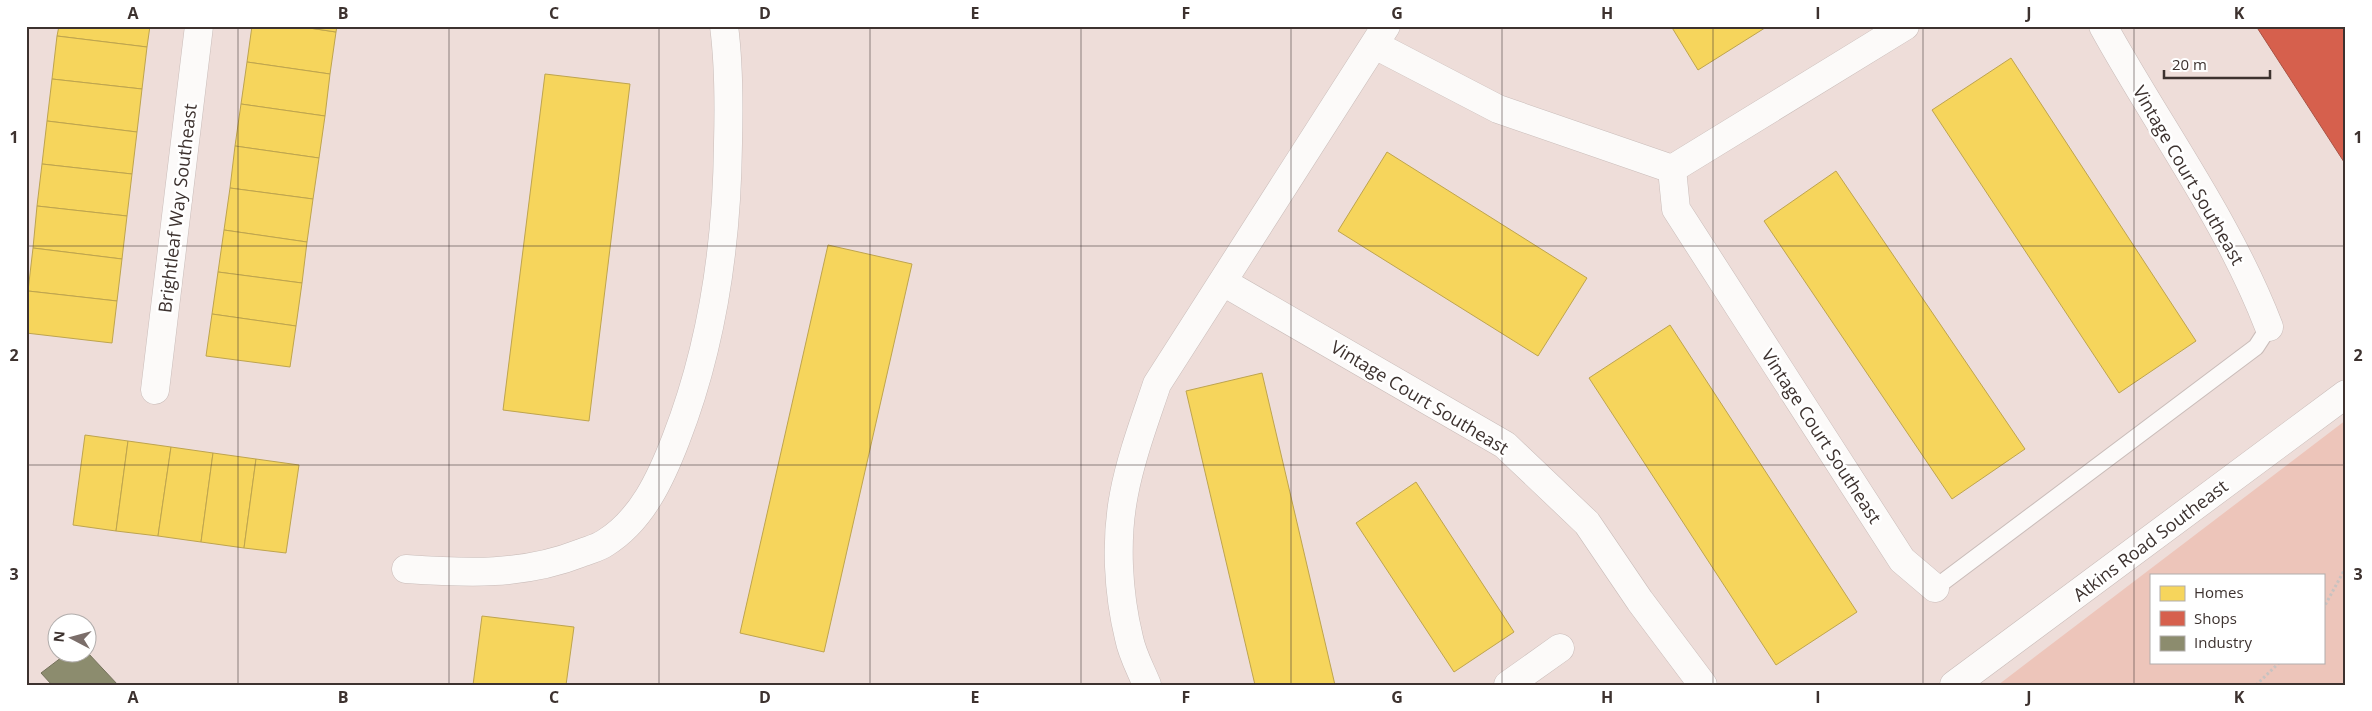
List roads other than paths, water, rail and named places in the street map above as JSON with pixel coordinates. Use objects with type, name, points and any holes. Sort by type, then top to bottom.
[{"type":"street","name":"Brightleaf Way Southeast","points":[[155,390],[199,26]]},
{"type":"street","points":[[406,569],[472,574],[514,571],[561,561],[605,544],[638,515],[662,473],[686,413],[705,350],[724,243],[729,111],[724,26]]},
{"type":"street","points":[[1147,685],[1129,640],[1121,594],[1119,537],[1124,494],[1139,437],[1157,384],[1380,36],[1498,110],[1672,169],[1905,26]]},
{"type":"street","name":"Vintage Court Southeast","points":[[2103,26],[2209,206],[2254,289],[2269,327]]},
{"type":"street","name":"Vintage Court Southeast","points":[[1672,169],[1676,209],[1902,560],[1935,588]]},
{"type":"street","name":"Vintage Court Southeast","points":[[1223,282],[1505,445],[1587,523],[1640,601],[1703,685]]},
{"type":"street","name":"Atkins Road Southeast","points":[[1954,685],[2346,394]]},
{"type":"street","points":[[1508,685],[1560,648]]},
{"type":"lane","points":[[1935,588],[2256,347],[2269,327]]}]
